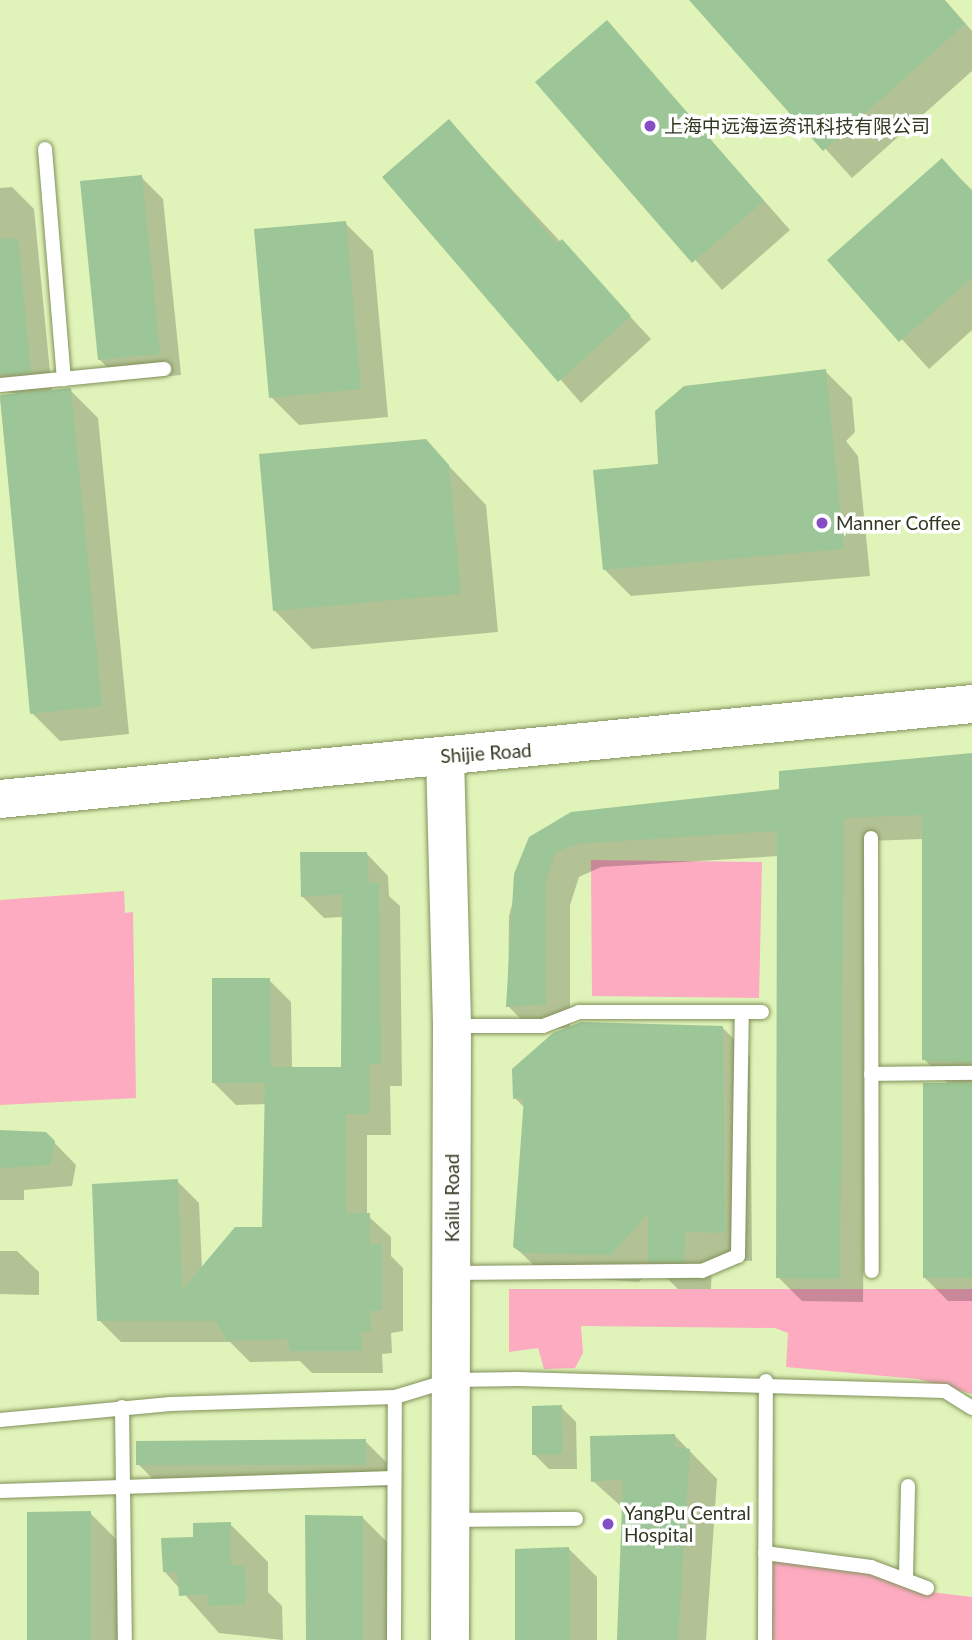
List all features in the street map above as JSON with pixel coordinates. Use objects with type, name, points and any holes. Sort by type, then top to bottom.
[{"type":"street","name":"Shijie Road","points":[[0,799],[972,704]]},
{"type":"street","name":"Kailu Road","points":[[445,756],[452,1026],[450,1640]]},
{"type":"lane","points":[[45,149],[64,379]]},
{"type":"lane","points":[[0,385],[164,369]]},
{"type":"lane","points":[[871,838],[872,1271]]},
{"type":"lane","points":[[452,1026],[542,1026],[579,1012],[762,1012]]},
{"type":"lane","points":[[451,1273],[702,1271],[738,1256],[742,1012]]},
{"type":"lane","points":[[871,1074],[972,1073]]},
{"type":"lane","points":[[0,1420],[122,1407],[396,1397],[451,1380],[766,1381],[945,1391],[972,1408]]},
{"type":"lane","points":[[765,1640],[766,1381]]},
{"type":"lane","points":[[394,1640],[393,1478],[396,1397]]},
{"type":"lane","points":[[122,1407],[125,1640]]},
{"type":"lane","points":[[0,1491],[122,1484],[393,1478]]},
{"type":"lane","points":[[906,1576],[908,1486]]},
{"type":"lane","points":[[451,1520],[576,1519]]},
{"type":"lane","points":[[765,1552],[906,1576],[927,1588]]},
{"type":"shaded area","points":[[591,860],[762,862],[759,998],[592,996]]},
{"type":"shaded area","points":[[124,891],[125,913],[133,912],[136,1098],[0,1105],[0,900]]},
{"type":"shaded area","points":[[509,1289],[972,1289],[972,1394],[918,1379],[786,1367],[788,1333],[775,1328],[581,1326],[583,1353],[575,1368],[544,1369],[538,1348],[509,1352]]},
{"type":"shaded area","points":[[769,1558],[889,1575],[922,1591],[972,1597],[972,1640],[773,1640]]},
{"type":"building","points":[[689,0],[944,0],[965,24],[823,151]]},
{"type":"building","points":[[607,20],[764,201],[692,263],[535,82]]},
{"type":"building","points":[[449,119],[557,244],[562,239],[631,316],[558,382],[382,177]]},
{"type":"building","points":[[942,158],[972,192],[972,278],[899,342],[827,260]]},
{"type":"building","points":[[142,175],[160,354],[98,360],[80,181]]},
{"type":"building","points":[[346,221],[361,389],[269,398],[254,229]]},
{"type":"building","points":[[18,238],[31,372],[0,375],[0,239]]},
{"type":"building","points":[[826,369],[844,549],[603,570],[593,470],[658,464],[655,411],[684,386]]},
{"type":"building","points":[[71,388],[102,706],[30,714],[0,395]]},
{"type":"building","points":[[426,439],[449,465],[461,594],[273,611],[259,454]]},
{"type":"building","points":[[972,753],[972,1063],[922,1060],[922,815],[844,818],[840,1279],[776,1278],[777,831],[576,844],[555,853],[546,880],[546,1004],[506,1007],[514,874],[529,837],[571,812],[779,789],[779,771]]},
{"type":"building","points":[[300,852],[367,852],[369,883],[379,883],[381,1064],[369,1064],[370,1114],[346,1114],[346,1213],[370,1213],[370,1244],[382,1244],[382,1310],[370,1311],[371,1331],[361,1332],[362,1351],[289,1351],[289,1339],[227,1341],[216,1321],[97,1321],[92,1184],[178,1179],[182,1290],[235,1227],[262,1227],[265,1083],[212,1083],[212,978],[270,978],[271,1067],[341,1067],[342,894],[301,897]]},
{"type":"building","points":[[581,1022],[723,1026],[725,1233],[685,1232],[684,1262],[648,1262],[648,1214],[611,1255],[522,1253],[513,1247],[524,1098],[513,1099],[512,1069],[553,1033]]},
{"type":"building","points":[[923,1083],[972,1083],[972,1278],[923,1278]]},
{"type":"building","points":[[0,1130],[46,1132],[55,1141],[50,1165],[0,1168]]},
{"type":"building","points":[[562,1405],[563,1454],[532,1455],[532,1406]]},
{"type":"building","points":[[675,1434],[675,1447],[690,1449],[678,1640],[617,1640],[623,1479],[591,1482],[590,1436]]},
{"type":"building","points":[[366,1439],[366,1465],[136,1465],[136,1441]]},
{"type":"building","points":[[91,1511],[91,1640],[27,1640],[27,1512]]},
{"type":"building","points":[[305,1515],[363,1516],[363,1640],[306,1640]]},
{"type":"building","points":[[231,1522],[231,1565],[245,1566],[246,1604],[208,1606],[207,1594],[179,1596],[177,1572],[163,1572],[161,1538],[193,1537],[193,1523]]},
{"type":"building","points":[[569,1547],[570,1640],[515,1640],[515,1549]]},
{"type":"place","name":"上海中远海运资讯科技有限公司","points":[[650,126]]},
{"type":"place","name":"Manner Coffee","points":[[822,523]]},
{"type":"place","name":"YangPu Central Hospital","points":[[608,1524]]}]
